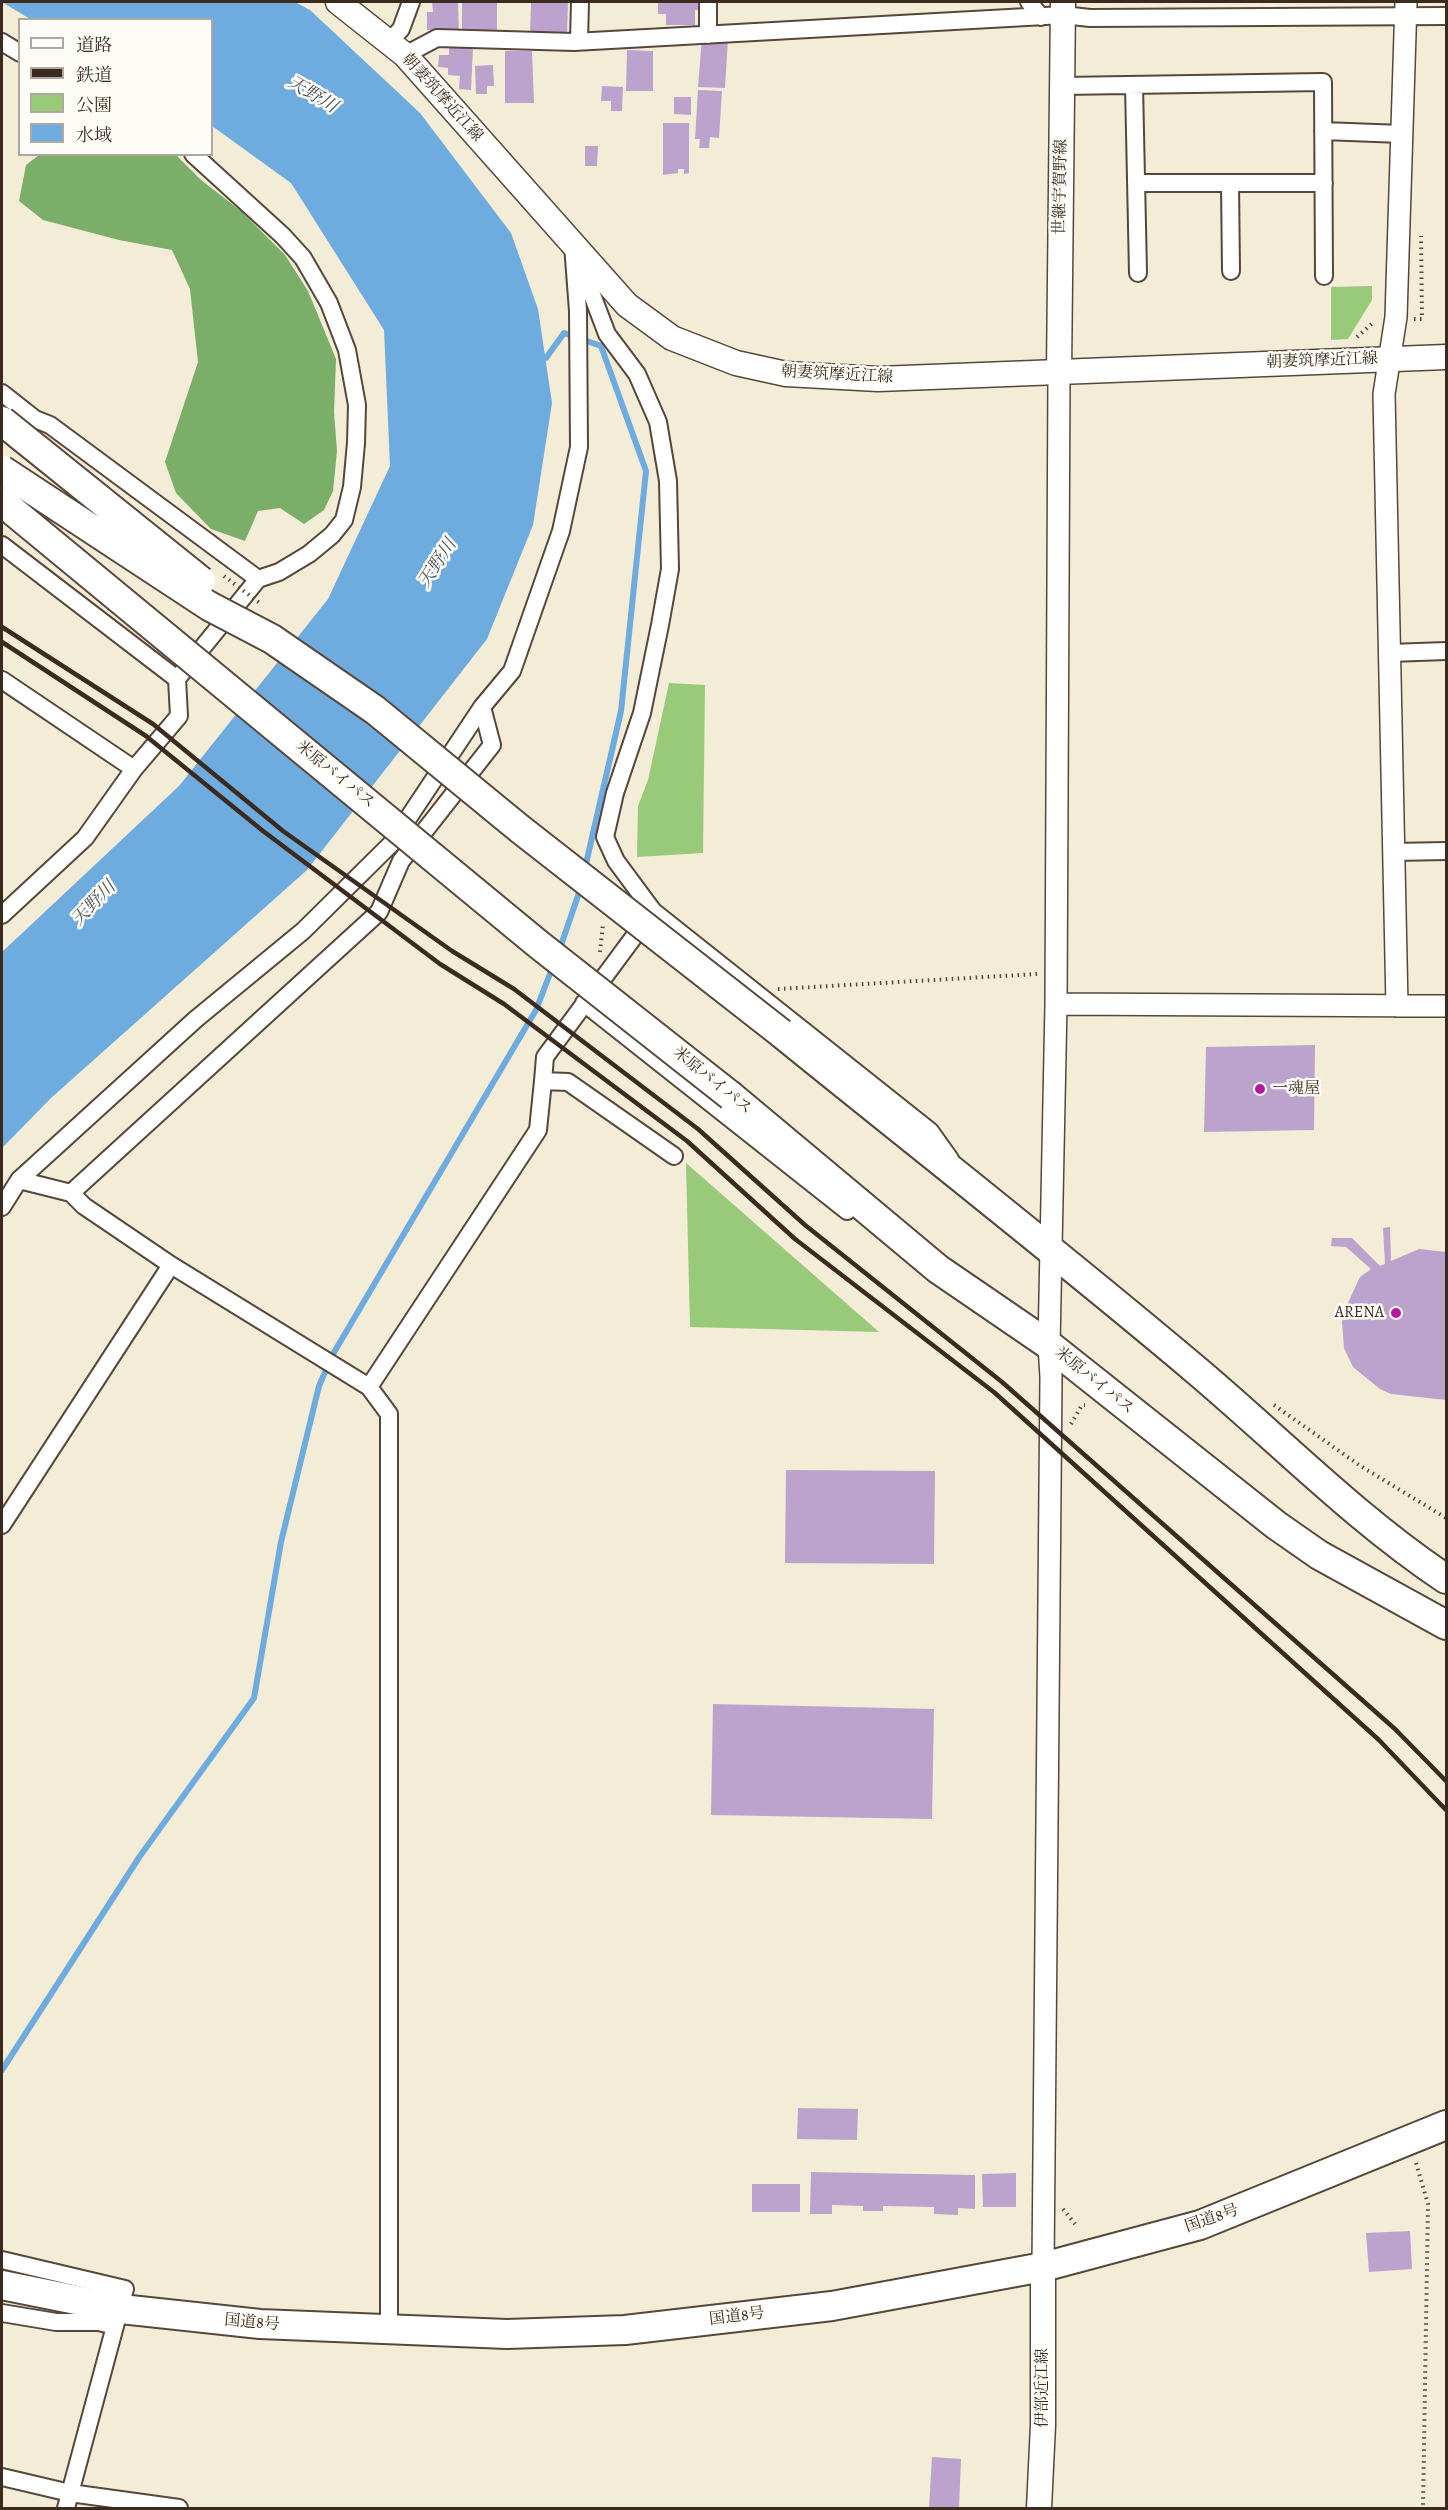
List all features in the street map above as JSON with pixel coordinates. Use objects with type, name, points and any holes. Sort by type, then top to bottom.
[{"type":"highway","points":[[2,421],[272,639],[375,710],[520,829],[781,1033],[967,1184],[1050,1248],[1247,1413],[1374,1526],[1446,1579]]},
{"type":"highway","points":[[2,470],[209,606],[272,639]]},
{"type":"highway","name":"米原バイパス","points":[[2,502],[34,531],[239,696],[538,944],[731,1096],[938,1269],[1049,1345],[1276,1525],[1319,1555],[1446,1625]]},
{"type":"highway","points":[[2,508],[34,531]]},
{"type":"highway","name":"国道8号","points":[[2,2285],[118,2317],[389,2331],[507,2334],[626,2330],[832,2306],[1042,2267],[1200,2225],[1446,2125]]},
{"type":"main road","name":"朝妻筑摩近江線","points":[[338,2],[397,48],[627,305],[672,338],[736,363],[786,374],[878,379],[1446,357]]},
{"type":"main road","name":"世継宇賀野線","points":[[1056,11],[1062,86],[1059,372]]},
{"type":"main road","name":"伊部近江線","points":[[1039,2508],[1043,2425],[1042,2267]]},
{"type":"street","points":[[411,2],[401,28],[397,48],[437,38],[579,41],[708,35],[1056,11],[1406,9],[1446,16]]},
{"type":"street","points":[[579,41],[580,2]]},
{"type":"street","points":[[708,2],[708,35]]},
{"type":"street","points":[[1029,2],[1056,11]]},
{"type":"street","points":[[1397,1006],[1384,394],[1396,317],[1406,9]]},
{"type":"street","points":[[2,42],[18,52]]},
{"type":"street","points":[[1062,86],[1323,82],[1324,276]]},
{"type":"street","points":[[1134,85],[1138,273]]},
{"type":"street","points":[[1323,131],[1402,134]]},
{"type":"street","points":[[2,915],[85,838],[134,769],[179,716],[177,680],[258,579],[279,572],[309,555],[332,535],[344,520],[352,487],[357,405],[347,350],[329,303],[303,258],[261,214],[195,156]]},
{"type":"street","points":[[1136,183],[1324,183]]},
{"type":"street","points":[[1230,183],[1231,271]]},
{"type":"street","points":[[2,1207],[19,1180],[196,1019],[303,931],[391,844],[482,707],[512,671],[561,531],[579,447],[578,311],[573,245]]},
{"type":"street","points":[[573,245],[607,334],[637,374],[658,422],[668,481],[670,569],[642,713],[615,793],[605,837],[616,861],[653,911],[756,990],[930,1131],[967,1184]]},
{"type":"street","points":[[1042,2267],[1051,1377],[1050,1248],[1056,1004],[1059,372]]},
{"type":"street","points":[[2,393],[35,419],[50,425],[258,579]]},
{"type":"street","points":[[2,545],[177,680]]},
{"type":"street","points":[[1390,653],[1446,651]]},
{"type":"street","points":[[2,680],[134,769]]},
{"type":"street","points":[[70,1193],[379,912],[401,861],[492,745],[482,707]]},
{"type":"street","points":[[1394,852],[1446,851]]},
{"type":"street","points":[[369,1388],[538,1130],[545,1057],[653,911]]},
{"type":"street","points":[[584,1003],[877,1234],[938,1269]]},
{"type":"street","points":[[1056,1004],[1446,1006]]},
{"type":"street","points":[[543,1081],[568,1082],[674,1156]]},
{"type":"street","points":[[19,1180],[70,1193],[84,1206],[171,1265],[369,1388],[388,1414],[389,2331]]},
{"type":"street","points":[[2,1525],[171,1265]]},
{"type":"street","points":[[2,2260],[125,2289],[68,2500]]},
{"type":"street","points":[[2,2313],[56,2322],[99,2322],[118,2317]]},
{"type":"street","points":[[2,2477],[68,2500],[179,2508]]},
{"type":"path","points":[[756,990],[1056,973]]},
{"type":"path","points":[[1264,1398],[1359,1465],[1446,1518]]},
{"type":"path","points":[[1067,1430],[1082,1405],[1092,1406]]},
{"type":"path","points":[[1408,2141],[1428,2204],[1423,2508]]},
{"type":"path","points":[[1059,2204],[1075,2224]]},
{"type":"green space","points":[[38,156],[177,156],[201,180],[241,211],[285,255],[308,291],[336,359],[334,412],[337,451],[333,491],[324,510],[304,524],[280,508],[258,511],[245,541],[211,529],[176,493],[165,462],[198,362],[190,289],[172,250],[119,240],[43,220],[19,201],[26,165]]},
{"type":"green space","points":[[1372,286],[1372,300],[1348,339],[1331,340],[1331,287]]},
{"type":"green space","points":[[669,683],[705,685],[703,853],[637,857],[638,806],[648,780]]},
{"type":"green space","points":[[686,1163],[879,1332],[690,1327]]},
{"type":"water","name":"天野川","points":[[2,2],[295,2],[310,10],[420,113],[511,233],[538,309],[552,403],[533,525],[487,639],[307,870],[51,1098],[2,1148],[2,952],[179,786],[328,599],[390,466],[384,330],[291,183],[213,127],[213,18],[28,18]]},
{"type":"building","points":[[432,2],[458,2],[459,34],[444,35],[443,30],[427,30],[427,12],[433,12]]},
{"type":"building","points":[[462,2],[497,2],[497,33],[462,29]]},
{"type":"building","points":[[531,2],[568,2],[567,36],[530,35]]},
{"type":"building","points":[[658,2],[702,2],[702,10],[695,10],[695,25],[666,25],[666,14],[658,14]]},
{"type":"building","points":[[702,37],[728,39],[725,88],[698,87]]},
{"type":"building","points":[[449,46],[473,48],[471,90],[459,89],[460,76],[448,75],[448,68],[438,67],[439,55],[449,55]]},
{"type":"building","points":[[627,50],[653,51],[653,91],[626,91]]},
{"type":"building","points":[[505,51],[532,51],[534,103],[505,103]]},
{"type":"building","points":[[493,65],[494,86],[487,86],[487,94],[476,94],[475,66]]},
{"type":"building","points":[[602,86],[623,87],[622,111],[611,111],[611,101],[601,101]]},
{"type":"building","points":[[698,90],[722,91],[719,138],[710,137],[709,148],[699,148],[700,139],[695,139]]},
{"type":"building","points":[[674,97],[691,97],[691,115],[674,114]]},
{"type":"building","points":[[663,123],[689,123],[689,173],[684,174],[684,169],[678,169],[678,173],[663,175]]},
{"type":"building","points":[[585,146],[598,146],[597,166],[585,166]]},
{"type":"building","name":"一魂屋","points":[[1315,1045],[1314,1130],[1204,1132],[1206,1047]]},
{"type":"building","name":"ARENA","points":[[1390,1227],[1391,1261],[1419,1249],[1446,1252],[1446,1400],[1391,1394],[1380,1389],[1353,1367],[1344,1348],[1342,1322],[1347,1305],[1360,1277],[1371,1269],[1346,1247],[1331,1246],[1332,1238],[1352,1238],[1380,1266],[1385,1264],[1383,1228]]},
{"type":"building","points":[[786,1470],[935,1471],[934,1564],[785,1563]]},
{"type":"building","points":[[713,1704],[934,1709],[932,1819],[711,1815]]},
{"type":"building","points":[[798,2108],[858,2109],[857,2140],[797,2139]]},
{"type":"building","points":[[811,2172],[975,2175],[975,2209],[958,2208],[958,2215],[934,2214],[934,2207],[883,2206],[883,2211],[863,2211],[863,2206],[832,2205],[832,2214],[810,2214]]},
{"type":"building","points":[[1016,2173],[1016,2207],[983,2207],[982,2174]]},
{"type":"building","points":[[752,2184],[800,2184],[800,2212],[752,2212]]},
{"type":"building","points":[[1410,2231],[1412,2269],[1369,2272],[1366,2233]]},
{"type":"building","points":[[932,2457],[961,2459],[959,2508],[929,2508]]},
{"type":"waterway","points":[[538,359],[546,358],[564,333],[601,346],[646,471],[621,711],[585,868]]},
{"type":"waterway","points":[[559,951],[581,887]]},
{"type":"waterway","points":[[2,2070],[140,1856],[254,1698],[281,1542],[319,1386],[333,1354],[536,1010],[553,966]]},
{"type":"railway","points":[[2,627],[153,724],[283,831],[452,951],[514,989],[698,1129],[805,1225],[1002,1382],[1395,1729],[1446,1781]]},
{"type":"railway","points":[[2,642],[146,736],[263,831],[440,964],[504,1004],[687,1141],[795,1239],[995,1393],[1379,1740],[1446,1810]]},
{"type":"place","name":"一魂屋","points":[[1260,1089]]},
{"type":"place","name":"ARENA","points":[[1396,1313]]}]
